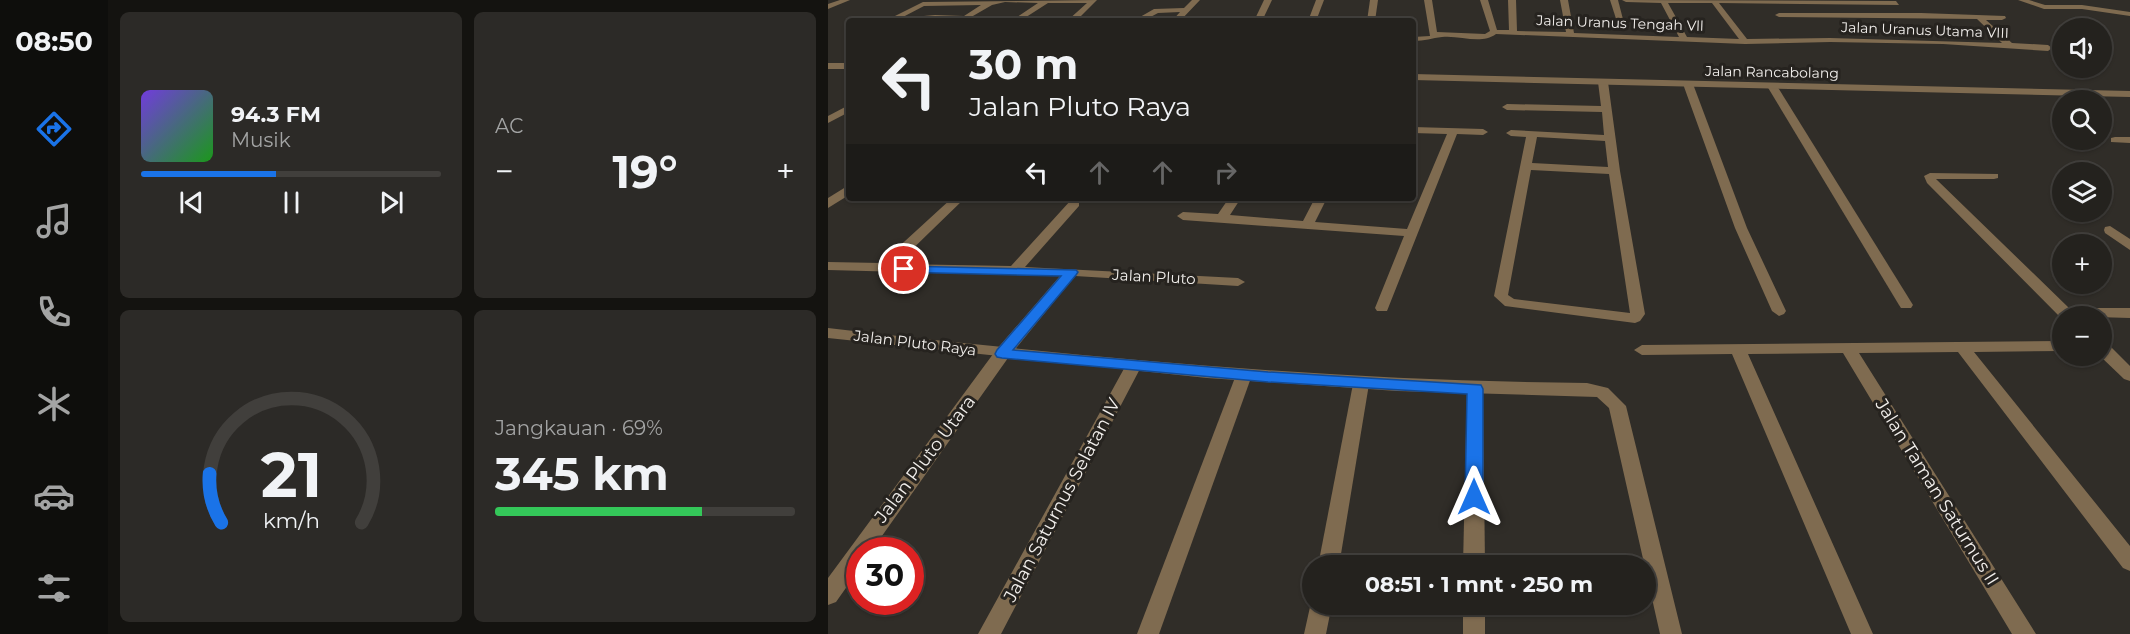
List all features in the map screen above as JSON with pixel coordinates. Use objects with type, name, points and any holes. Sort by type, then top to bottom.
[{"type":"street","points":[[828,7],[846,0]]},
{"type":"street","points":[[897,18],[923,4],[990,3],[1005,0],[1094,2],[1075,18]]},
{"type":"street","points":[[1020,18],[1046,0]]},
{"type":"street","points":[[1179,18],[1196,0]]},
{"type":"street","points":[[1259,18],[1268,0]]},
{"type":"street","points":[[1313,18],[1320,0]]},
{"type":"street","points":[[1371,18],[1374,0]]},
{"type":"street","points":[[1428,0],[1431,33],[1438,35]]},
{"type":"street","points":[[1484,0],[1494,32]]},
{"type":"street","points":[[1512,0],[1513,33]]},
{"type":"street","points":[[1564,0],[1570,35]]},
{"type":"street","points":[[1614,0],[1622,24]]},
{"type":"street","points":[[1626,0],[1898,2],[1905,15]]},
{"type":"street","points":[[1663,0],[1684,39]]},
{"type":"street","points":[[2022,0],[2044,7],[2082,7],[2130,14]]},
{"type":"street","points":[[2069,0],[2082,7]]},
{"type":"street","points":[[1714,1],[1745,42]]},
{"type":"street","points":[[1767,1],[1787,24]]},
{"type":"street","points":[[924,18],[966,18],[990,3]]},
{"type":"street","points":[[1143,18],[1157,11],[1186,10]]},
{"type":"street","points":[[1779,15],[2002,18]]},
{"type":"street","points":[[1979,17],[2010,46]]},
{"type":"street","name":"Jalan Uranus Tengah Vll","points":[[1416,39],[1429,39],[1438,35],[1487,37],[1494,32],[1745,42],[1801,40]]},
{"type":"street","name":"Jalan Uranus Utama VIII","points":[[1801,40],[1943,42],[2048,48]]},
{"type":"street","points":[[828,66],[846,66]]},
{"type":"street","name":"Jalan Rancabolang","points":[[1416,76],[2130,94]]},
{"type":"street","points":[[1532,135],[1501,296],[1510,303],[1633,318],[1638,314],[1614,171],[1603,82]]},
{"type":"street","points":[[1688,84],[1741,228],[1779,311]]},
{"type":"street","points":[[1772,86],[1906,305]]},
{"type":"street","points":[[1507,107],[1607,110]]},
{"type":"street","points":[[828,120],[846,110]]},
{"type":"street","points":[[1416,130],[1484,132]]},
{"type":"street","points":[[1382,308],[1453,131]]},
{"type":"street","points":[[1511,133],[1610,138]]},
{"type":"street","points":[[2115,140],[2130,140]]},
{"type":"street","points":[[1526,166],[1614,171]]},
{"type":"street","points":[[1994,176],[1930,176],[1931,181],[2057,306]]},
{"type":"street","points":[[828,204],[846,191]]},
{"type":"street","points":[[883,269],[956,201]]},
{"type":"street","points":[[1222,218],[1233,201]]},
{"type":"street","points":[[1307,225],[1319,201]]},
{"type":"street","points":[[1013,272],[1075,203]]},
{"type":"street","points":[[1183,216],[1411,233]]},
{"type":"street","points":[[2110,230],[2130,246]]},
{"type":"street","name":"Jalan Pluto","points":[[828,266],[1071,272],[1238,282]]},
{"type":"street","points":[[1002,354],[1071,272]]},
{"type":"street","points":[[2112,314],[2130,313]]},
{"type":"street","name":"Jalan Pluto Raya","points":[[828,333],[1002,354],[1361,384],[1475,389],[1587,389],[1602,392],[1617,406],[1671,634]]},
{"type":"street","points":[[1642,350],[1849,350],[2052,346]]},
{"type":"street","points":[[1962,347],[2130,562]]},
{"type":"street","name":"Jalan Taman Saturnus II","points":[[1849,350],[2025,634]]},
{"type":"street","points":[[1739,351],[1862,634]]},
{"type":"street","name":"Jalan Pluto Utara","points":[[828,595],[1002,354]]},
{"type":"street","points":[[2112,358],[2130,375]]},
{"type":"street","name":"Jalan Saturnus Selatan IV","points":[[989,634],[1134,365]]},
{"type":"street","points":[[1148,634],[1244,375]]},
{"type":"street","points":[[1330,555],[1361,384]]},
{"type":"street","points":[[1474,555],[1475,389]]},
{"type":"street","points":[[1315,634],[1319,615]]},
{"type":"street","points":[[1474,615],[1474,634]]},
{"type":"route","points":[[904,269],[1071,272],[1002,354],[1361,384],[1475,389],[1473,405],[1474,497]]}]
